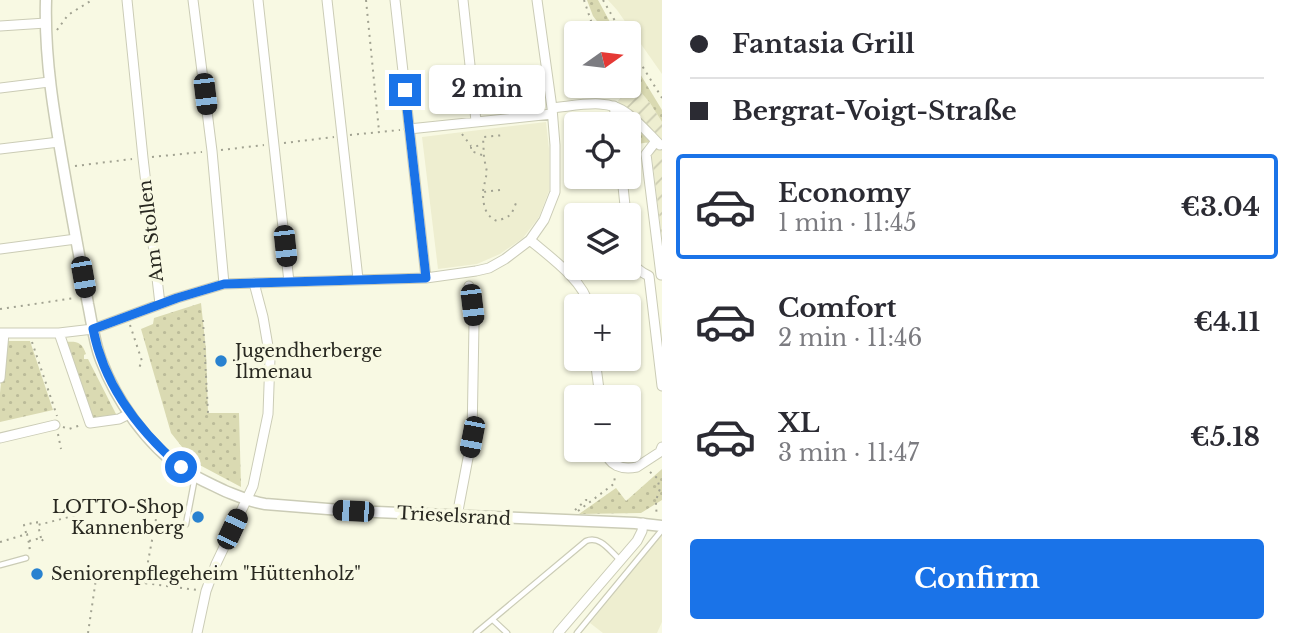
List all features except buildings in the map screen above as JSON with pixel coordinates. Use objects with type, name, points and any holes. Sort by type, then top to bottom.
[{"type":"street","name":"Trieselsrand","points":[[46,0],[49,82],[76,239],[101,361],[129,414],[149,431],[171,459],[195,476],[265,505],[643,523],[661,527]]},
{"type":"street","name":"Am Stollen","points":[[127,0],[160,304]]},
{"type":"street","points":[[193,0],[212,151],[224,284]]},
{"type":"street","points":[[258,0],[289,282]]},
{"type":"street","points":[[327,0],[358,279]]},
{"type":"street","points":[[396,0],[426,278]]},
{"type":"street","points":[[463,0],[476,121]]},
{"type":"street","name":"Am Stollen","points":[[2,333],[59,333],[93,329],[224,284],[426,278],[489,268],[505,259],[530,240],[544,220],[555,192],[552,111],[537,0]]},
{"type":"street","points":[[0,26],[46,28]]},
{"type":"street","points":[[0,88],[49,82]]},
{"type":"street","points":[[410,129],[598,104],[614,106],[627,112],[659,144],[646,154],[662,275],[649,276],[641,272]]},
{"type":"street","points":[[614,106],[615,112]]},
{"type":"street","points":[[0,149],[59,142]]},
{"type":"street","points":[[0,249],[76,239]]},
{"type":"street","points":[[530,240],[564,271]]},
{"type":"street","points":[[649,276],[662,386]]},
{"type":"street","points":[[574,280],[585,294]]},
{"type":"street","points":[[197,633],[206,591],[223,547],[253,486],[268,414],[270,358],[254,283]]},
{"type":"street","points":[[457,516],[472,437],[474,324],[469,286]]},
{"type":"street","points":[[0,378],[2,333]]},
{"type":"street","points":[[59,333],[90,423],[119,419],[129,414]]},
{"type":"street","points":[[0,438],[55,425]]},
{"type":"street","points":[[613,464],[622,468],[637,467],[660,452],[662,447]]},
{"type":"street","points":[[558,633],[637,541],[643,523]]},
{"type":"lane","points":[[186,524],[195,476]]},
{"type":"lane","points":[[577,633],[661,527]]},
{"type":"lane","points":[[476,633],[586,541],[592,538],[599,540],[621,560]]},
{"type":"lane","points":[[0,565],[26,558]]},
{"type":"lane","points":[[493,620],[507,633]]},
{"type":"path","points":[[46,28],[59,29],[68,15],[93,0]]},
{"type":"path","points":[[366,0],[379,132]]},
{"type":"path","points":[[584,0],[591,21]]},
{"type":"path","points":[[603,0],[615,21]]},
{"type":"path","points":[[641,64],[662,98]]},
{"type":"path","points":[[458,123],[471,151],[484,155]]},
{"type":"path","points":[[64,167],[410,129]]},
{"type":"path","points":[[505,135],[483,137],[487,172],[483,201],[487,215],[498,221],[513,213],[516,203]]},
{"type":"path","points":[[471,147],[483,145]]},
{"type":"path","points":[[483,192],[500,190]]},
{"type":"path","points":[[0,309],[87,297]]},
{"type":"path","points":[[128,317],[142,361],[139,368]]},
{"type":"path","points":[[203,320],[208,413]]},
{"type":"path","points":[[29,334],[55,408],[58,420],[55,425],[61,449]]},
{"type":"path","points":[[55,425],[69,429],[90,423]]},
{"type":"path","points":[[591,500],[586,500],[574,513],[615,483],[613,464]]},
{"type":"path","points":[[650,472],[657,478],[660,489],[655,507],[661,527]]},
{"type":"path","points":[[38,525],[77,515],[79,522]]},
{"type":"path","points":[[144,583],[156,519]]},
{"type":"path","points":[[26,558],[26,549],[30,548],[28,541],[27,534],[24,525],[37,522],[42,540],[28,541]]},
{"type":"path","points":[[0,542],[27,534]]},
{"type":"path","points":[[88,633],[96,579],[106,576],[206,591]]},
{"type":"shaded area","points":[[587,0],[598,0],[609,21],[597,21]]},
{"type":"shaded area","points":[[608,0],[662,0],[662,74],[641,44],[641,21],[625,21]]},
{"type":"shaded area","points":[[641,75],[662,110],[662,122],[641,92]]},
{"type":"shaded area","points":[[641,92],[662,122],[662,237],[650,142],[641,133],[641,112],[624,112],[618,101],[621,98],[641,98]]},
{"type":"shaded area","points":[[546,122],[549,191],[539,217],[523,238],[500,254],[477,264],[438,269],[422,137]]},
{"type":"shaded area","points":[[641,133],[650,142],[641,143]]},
{"type":"shaded area","points":[[201,303],[208,413],[239,413],[241,487],[194,462],[171,433],[141,329],[153,324],[154,318]]},
{"type":"shaded area","points":[[5,341],[30,341],[53,410],[0,422]]},
{"type":"shaded area","points":[[65,342],[76,342],[83,347],[86,354],[84,359],[88,359],[117,416],[92,418]]},
{"type":"shaded area","points":[[662,469],[662,500],[641,513],[579,514],[616,488],[626,501]]},
{"type":"shaded area","points":[[662,534],[662,622],[657,633],[603,633],[590,623]]},
{"type":"place","name":"Jugendherberge Ilmenau","points":[[221,361]]},
{"type":"place","name":"LOTTO-Shop Kannenberg","points":[[198,517]]},
{"type":"place","name":"Seniorenpflegeheim \"Hüttenholz\"","points":[[37,574]]},
{"type":"route","points":[[181,467],[162,451],[129,414],[101,361],[93,329],[224,284],[426,278],[405,90]]}]
